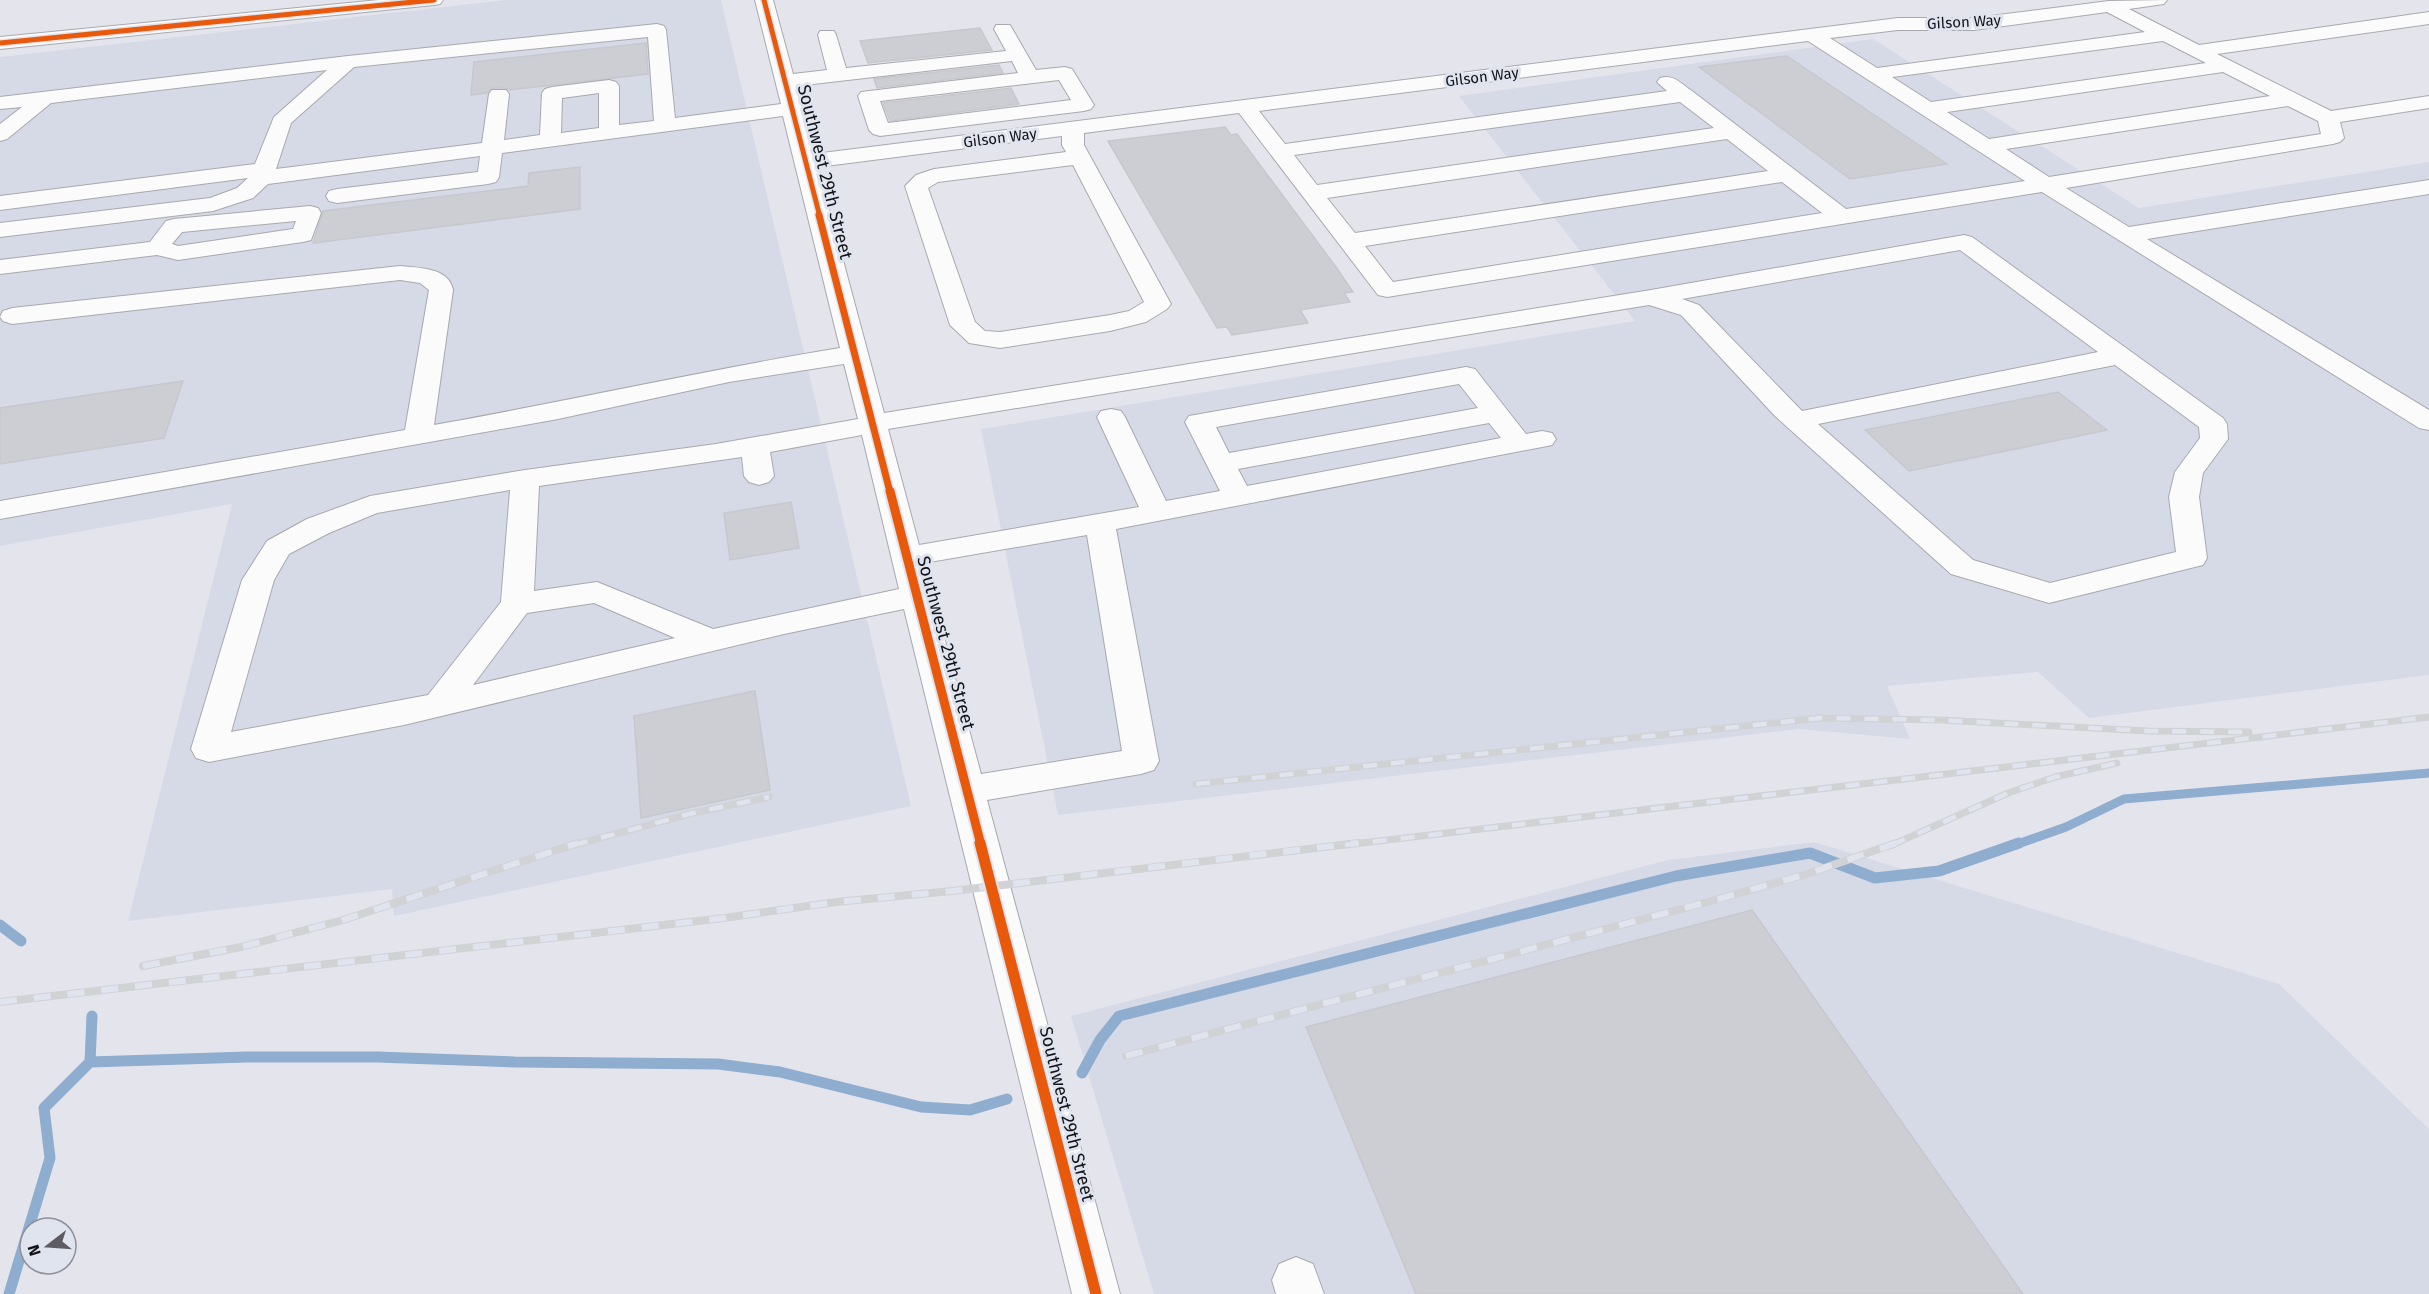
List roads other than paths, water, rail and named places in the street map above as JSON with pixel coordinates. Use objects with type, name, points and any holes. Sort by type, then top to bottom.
[{"type":"street","points":[[0,44],[434,0]]},
{"type":"street","name":"Southwest 29th Street","points":[[764,0],[1096,1294]]},
{"type":"street","name":"Gilson Way","points":[[806,162],[1898,24],[1974,24],[2158,0]]},
{"type":"street","points":[[2109,6],[2328,118],[2429,102]]},
{"type":"street","points":[[2196,51],[2429,18]]},
{"type":"street","points":[[1003,29],[1030,77]]},
{"type":"street","points":[[0,103],[348,62],[657,30],[665,126]]},
{"type":"street","points":[[827,35],[838,75]]},
{"type":"street","points":[[1812,35],[2044,184],[2429,422]]},
{"type":"street","points":[[1874,74],[2165,35]]},
{"type":"street","points":[[785,81],[1018,55]]},
{"type":"street","points":[[1635,57],[1841,217]]},
{"type":"street","points":[[0,230],[213,204],[245,193],[263,173],[281,121],[348,62]]},
{"type":"street","points":[[1927,109],[2226,66]]},
{"type":"street","points":[[1084,105],[880,130],[868,96],[1065,73],[1084,105],[1096,126]]},
{"type":"street","points":[[550,142],[552,93],[609,86],[609,134]]},
{"type":"street","points":[[338,196],[488,177],[499,94]]},
{"type":"street","points":[[1279,151],[1685,95]]},
{"type":"street","points":[[4,129],[45,98]]},
{"type":"street","points":[[1986,146],[2292,99]]},
{"type":"street","points":[[1245,107],[1387,290],[2333,138],[2328,118]]},
{"type":"street","points":[[0,203],[492,149],[792,109]]},
{"type":"street","points":[[891,129],[899,151]]},
{"type":"street","points":[[1073,129],[1073,145],[1082,157],[1138,271],[1158,303],[1137,317],[1110,323],[1000,340],[978,338],[963,325],[916,186],[934,176],[1082,157]]},
{"type":"street","points":[[1312,193],[1732,132]]},
{"type":"street","points":[[1349,241],[1787,175]]},
{"type":"street","points":[[2126,235],[2429,187]]},
{"type":"street","points":[[157,248],[189,207]]},
{"type":"street","points":[[0,267],[157,248],[178,253],[303,235],[310,213],[174,226]]},
{"type":"street","points":[[916,597],[784,623],[439,705],[209,749],[258,580],[278,548],[318,526],[370,505],[525,479],[757,461],[872,424],[1650,297],[1964,242],[2213,424],[2214,439],[2189,472],[2184,497],[2192,558],[2049,593],[1962,567],[1797,420],[1690,310],[1650,297]]},
{"type":"street","points":[[0,284],[37,273],[49,261]]},
{"type":"street","points":[[0,339],[6,317],[400,273],[427,276],[440,285],[441,290],[418,436]]},
{"type":"street","points":[[0,510],[558,411],[729,374],[855,354]]},
{"type":"street","points":[[1797,420],[2119,356]]},
{"type":"street","points":[[906,557],[1100,523],[1156,512],[1238,497],[1530,441],[1496,413],[1466,375],[1199,422],[1238,497]]},
{"type":"street","points":[[1221,463],[1496,413]]},
{"type":"street","points":[[1111,417],[1156,512]]},
{"type":"street","points":[[439,705],[517,604],[525,479]]},
{"type":"street","points":[[967,790],[1141,761],[1100,523]]},
{"type":"street","points":[[517,604],[597,592],[710,640]]},
{"type":"waterway","points":[[2015,845],[2066,827],[2124,799],[2429,773]]},
{"type":"waterway","points":[[1082,1073],[1100,1040],[1119,1016],[1676,876],[1810,853],[1875,878],[1939,871],[2019,843]]},
{"type":"waterway","points":[[0,925],[21,941]]},
{"type":"waterway","points":[[90,1062],[92,1016]]},
{"type":"waterway","points":[[90,1062],[247,1057],[377,1057],[515,1062],[718,1064],[780,1072],[921,1107],[970,1110],[1007,1099]]},
{"type":"waterway","points":[[9,1294],[50,1158],[44,1108],[90,1062]]},
{"type":"railway","points":[[1345,845],[2429,717]]},
{"type":"railway","points":[[1196,784],[1821,718],[1941,720],[2147,731],[2249,732]]},
{"type":"railway","points":[[1892,845],[2008,793],[2055,777],[2117,763]]},
{"type":"railway","points":[[574,845],[693,813],[769,797]]},
{"type":"railway","points":[[143,966],[241,947],[343,920],[578,843]]},
{"type":"railway","points":[[0,1002],[724,918],[836,902],[952,891],[1358,843]]},
{"type":"railway","points":[[1126,1056],[1715,900],[1810,873],[1896,843]]}]
